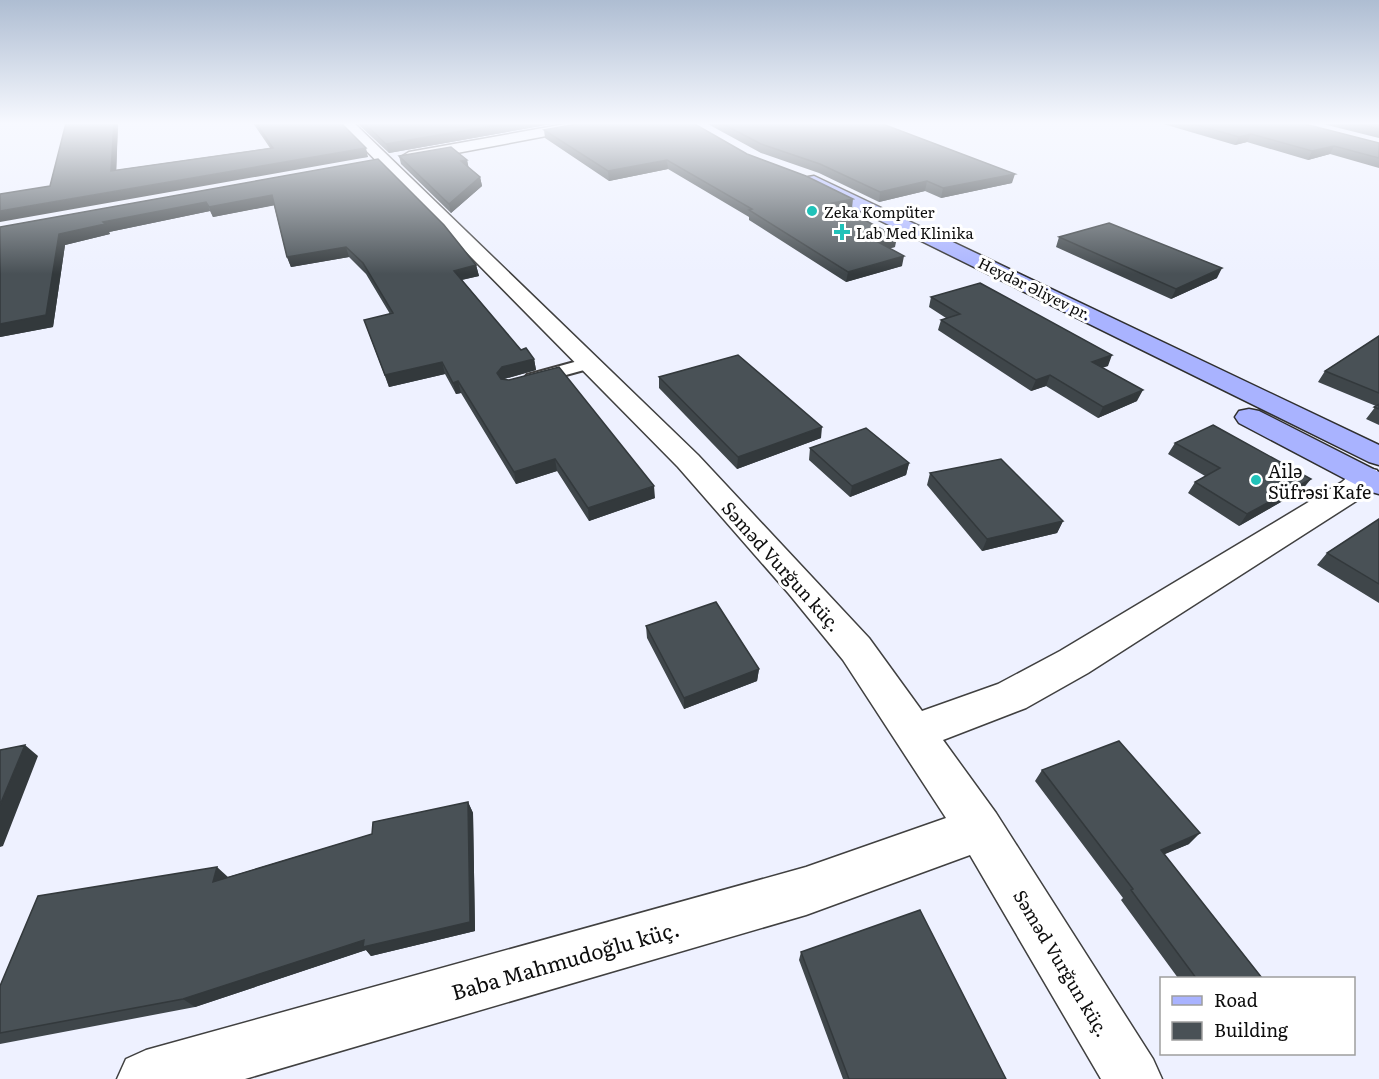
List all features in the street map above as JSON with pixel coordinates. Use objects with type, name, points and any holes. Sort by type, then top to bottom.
[{"type":"main road","points":[[790,176],[1374,472]]},
{"type":"street","name":"Səməd Vurğun küç.","points":[[385,173],[589,363],[688,461],[856,649],[980,829],[1132,1079]]},
{"type":"street","points":[[914,732],[1012,696],[1074,662],[1353,489],[1374,472]]},
{"type":"street","name":"Baba Mahmudoğlu küç.","points":[[146,1079],[806,891],[980,829]]},
{"type":"lane","points":[[522,382],[589,363]]},
{"type":"building","points":[[53,173],[219,173],[0,211],[0,194],[50,186]]},
{"type":"building","points":[[298,173],[392,173],[444,225],[476,265],[454,271],[521,350],[526,348],[534,359],[502,367],[497,373],[501,379],[509,380],[559,367],[654,486],[588,508],[555,459],[514,472],[458,381],[453,383],[442,362],[385,375],[364,320],[393,313],[363,263],[346,247],[287,257],[272,195],[209,207],[206,202],[103,222],[105,224],[59,234],[46,315],[0,324],[0,227]]},
{"type":"building","points":[[417,173],[476,173],[480,177],[449,204]]},
{"type":"building","points":[[690,173],[799,173],[806,176],[853,199],[832,203],[897,237],[878,242],[904,256],[848,272],[749,210],[752,209]]},
{"type":"building","points":[[840,173],[1015,174],[943,188],[927,181],[880,192]]},
{"type":"building","points":[[1109,223],[1222,268],[1176,289],[1059,237]]},
{"type":"building","points":[[980,283],[1112,355],[1092,362],[1143,390],[1103,407],[1050,375],[1036,380],[941,320],[960,314],[931,297]]},
{"type":"building","points":[[1379,336],[1379,393],[1325,371]]},
{"type":"building","points":[[738,355],[822,427],[738,457],[659,377]]},
{"type":"building","points":[[1213,425],[1311,479],[1247,514],[1195,482],[1220,468],[1175,443]]},
{"type":"building","points":[[866,428],[909,463],[852,486],[810,448]]},
{"type":"building","points":[[1001,459],[1063,521],[987,539],[930,473]]},
{"type":"building","points":[[1379,519],[1379,584],[1327,553]]},
{"type":"building","points":[[716,602],[759,669],[684,698],[646,626]]},
{"type":"building","points":[[1119,741],[1200,833],[1161,850],[1261,977],[1195,977],[1131,890],[1133,889],[1042,770]]},
{"type":"building","points":[[25,745],[0,805],[0,750]]},
{"type":"building","points":[[468,802],[470,922],[363,947],[364,940],[183,999],[0,1033],[0,986],[38,896],[217,867],[213,882],[372,834],[373,822]]},
{"type":"building","points":[[920,910],[1006,1079],[849,1079],[801,952]]},
{"type":"place","name":"Zeka Kompüter","points":[[812,211]]},
{"type":"place","name":"Lab Med Klinika","points":[[842,232]]},
{"type":"place","name":"Ailə Süfrəsi Kafe","points":[[1256,480]]}]
